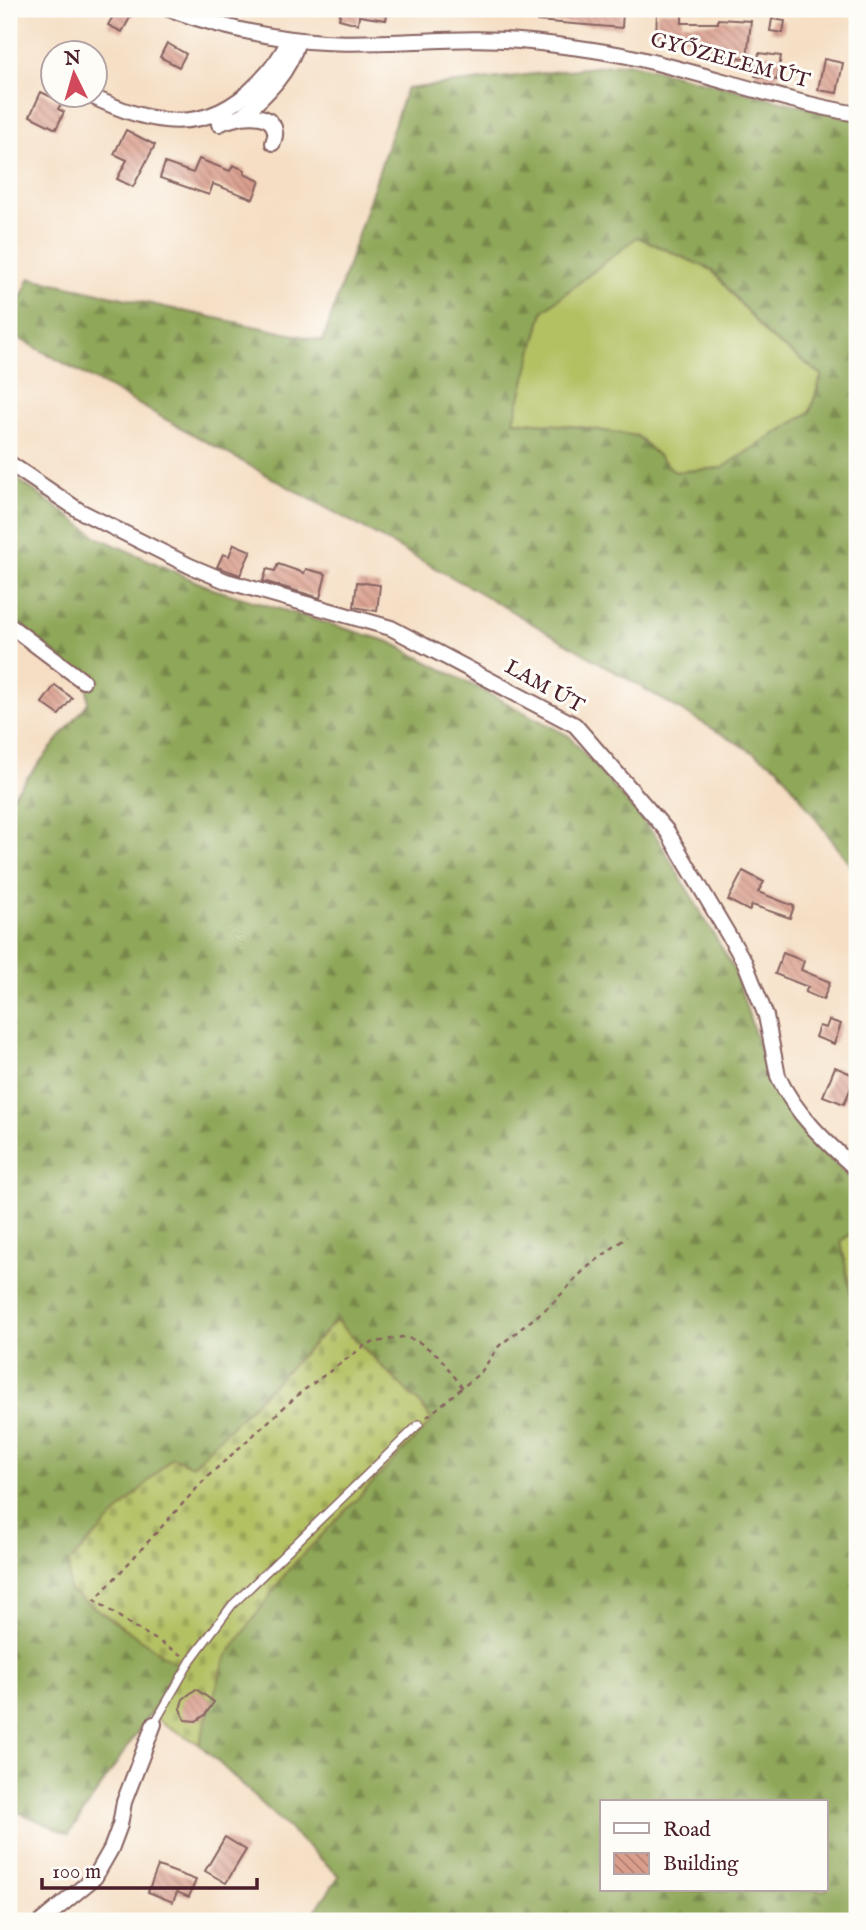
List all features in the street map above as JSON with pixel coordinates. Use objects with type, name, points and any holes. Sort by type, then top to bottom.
[{"type":"street","name":"GYŐZELEM ÚT","points":[[169,9],[232,28],[293,39],[349,42],[487,39],[530,42],[633,57],[746,88],[857,114]]},
{"type":"street","points":[[108,102],[136,114],[162,120],[209,118],[228,109],[251,91],[293,39]]},
{"type":"street","points":[[240,117],[272,88],[287,66],[293,39]]},
{"type":"street","points":[[219,124],[231,117],[264,118],[271,123],[275,131],[273,143]]},
{"type":"street","name":"LAM ÚT","points":[[9,464],[80,511],[190,566],[226,581],[391,628],[575,725],[667,831],[745,963],[760,997],[783,1088],[809,1121],[857,1171]]},
{"type":"street","points":[[9,625],[83,681]]},
{"type":"street","points":[[43,1921],[95,1877],[106,1858],[154,1724]]},
{"type":"lane","points":[[154,1724],[191,1660],[232,1605],[419,1423]]},
{"type":"path","points":[[419,1423],[481,1372],[499,1346],[552,1304],[585,1269],[626,1237]]},
{"type":"path","points":[[191,1660],[141,1632],[95,1600],[206,1477],[300,1394],[367,1344],[402,1337],[416,1339],[439,1356],[463,1388]]},
{"type":"green space","points":[[628,63],[857,120],[857,874],[778,767],[470,587],[9,333],[9,322],[30,278],[323,341],[406,89]],"holes":[[[637,237],[712,270],[768,336],[822,375],[810,412],[722,468],[675,472],[637,436],[514,421],[543,311]]]},
{"type":"green space","points":[[637,236],[712,270],[768,336],[822,374],[810,412],[722,468],[675,472],[637,436],[513,421],[543,311]]},
{"type":"green space","points":[[9,473],[99,538],[213,589],[390,642],[569,736],[656,836],[734,969],[771,1084],[800,1130],[857,1185],[857,1229],[841,1241],[857,1329],[857,1921],[308,1921],[339,1876],[199,1744],[225,1659],[288,1570],[432,1421],[421,1405],[336,1321],[69,1590],[181,1667],[69,1834],[9,1808],[9,800],[88,703],[87,680],[9,615]]},
{"type":"green space","points":[[857,1229],[857,1329],[841,1241]]},
{"type":"green space","points":[[336,1321],[421,1405],[432,1421],[288,1570],[225,1659],[199,1744],[149,1715],[181,1667],[69,1590],[69,1563],[172,1457],[192,1466]]},
{"type":"building","points":[[117,9],[135,9],[122,32],[108,25]]},
{"type":"building","points":[[341,9],[388,9],[386,20],[359,16],[358,24],[339,19]]},
{"type":"building","points":[[539,9],[623,9],[622,28],[537,21]]},
{"type":"building","points":[[657,11],[682,11],[682,23],[718,23],[718,19],[751,21],[747,58],[727,57],[727,49],[692,48],[692,38],[656,38]]},
{"type":"building","points":[[772,19],[785,21],[783,33],[770,31]]},
{"type":"building","points":[[167,43],[186,54],[179,67],[160,57]]},
{"type":"building","points":[[759,53],[781,56],[777,80],[755,76]]},
{"type":"building","points":[[824,59],[843,63],[837,93],[818,90]]},
{"type":"building","points":[[38,99],[38,108],[59,108],[64,112],[56,129],[30,116]]},
{"type":"building","points":[[126,130],[155,145],[133,187],[117,179],[127,160],[114,154]]},
{"type":"building","points":[[199,159],[230,171],[233,165],[245,170],[244,174],[260,181],[253,199],[213,184],[209,195],[160,178],[165,163],[193,173]]},
{"type":"building","points":[[234,544],[251,551],[240,575],[217,567],[223,554],[229,556]]},
{"type":"building","points":[[278,564],[304,573],[306,569],[326,574],[320,598],[263,581],[267,569],[275,571]]},
{"type":"building","points":[[357,582],[380,585],[377,611],[354,607]]},
{"type":"building","points":[[55,685],[72,698],[59,715],[42,703]]},
{"type":"building","points":[[743,871],[764,882],[758,892],[794,906],[790,918],[752,905],[749,911],[728,900]]},
{"type":"building","points":[[783,953],[804,961],[801,970],[830,982],[823,1000],[805,992],[808,987],[775,974]]},
{"type":"building","points":[[829,1020],[841,1024],[834,1044],[815,1037],[819,1026],[826,1028]]},
{"type":"building","points":[[835,1067],[856,1076],[844,1104],[823,1096]]},
{"type":"building","points":[[196,1689],[214,1702],[205,1715],[196,1721],[185,1720],[180,1709],[183,1699]]},
{"type":"building","points":[[225,1837],[246,1850],[226,1883],[205,1871]]},
{"type":"building","points":[[158,1866],[196,1880],[189,1897],[177,1892],[173,1902],[148,1892]]}]
